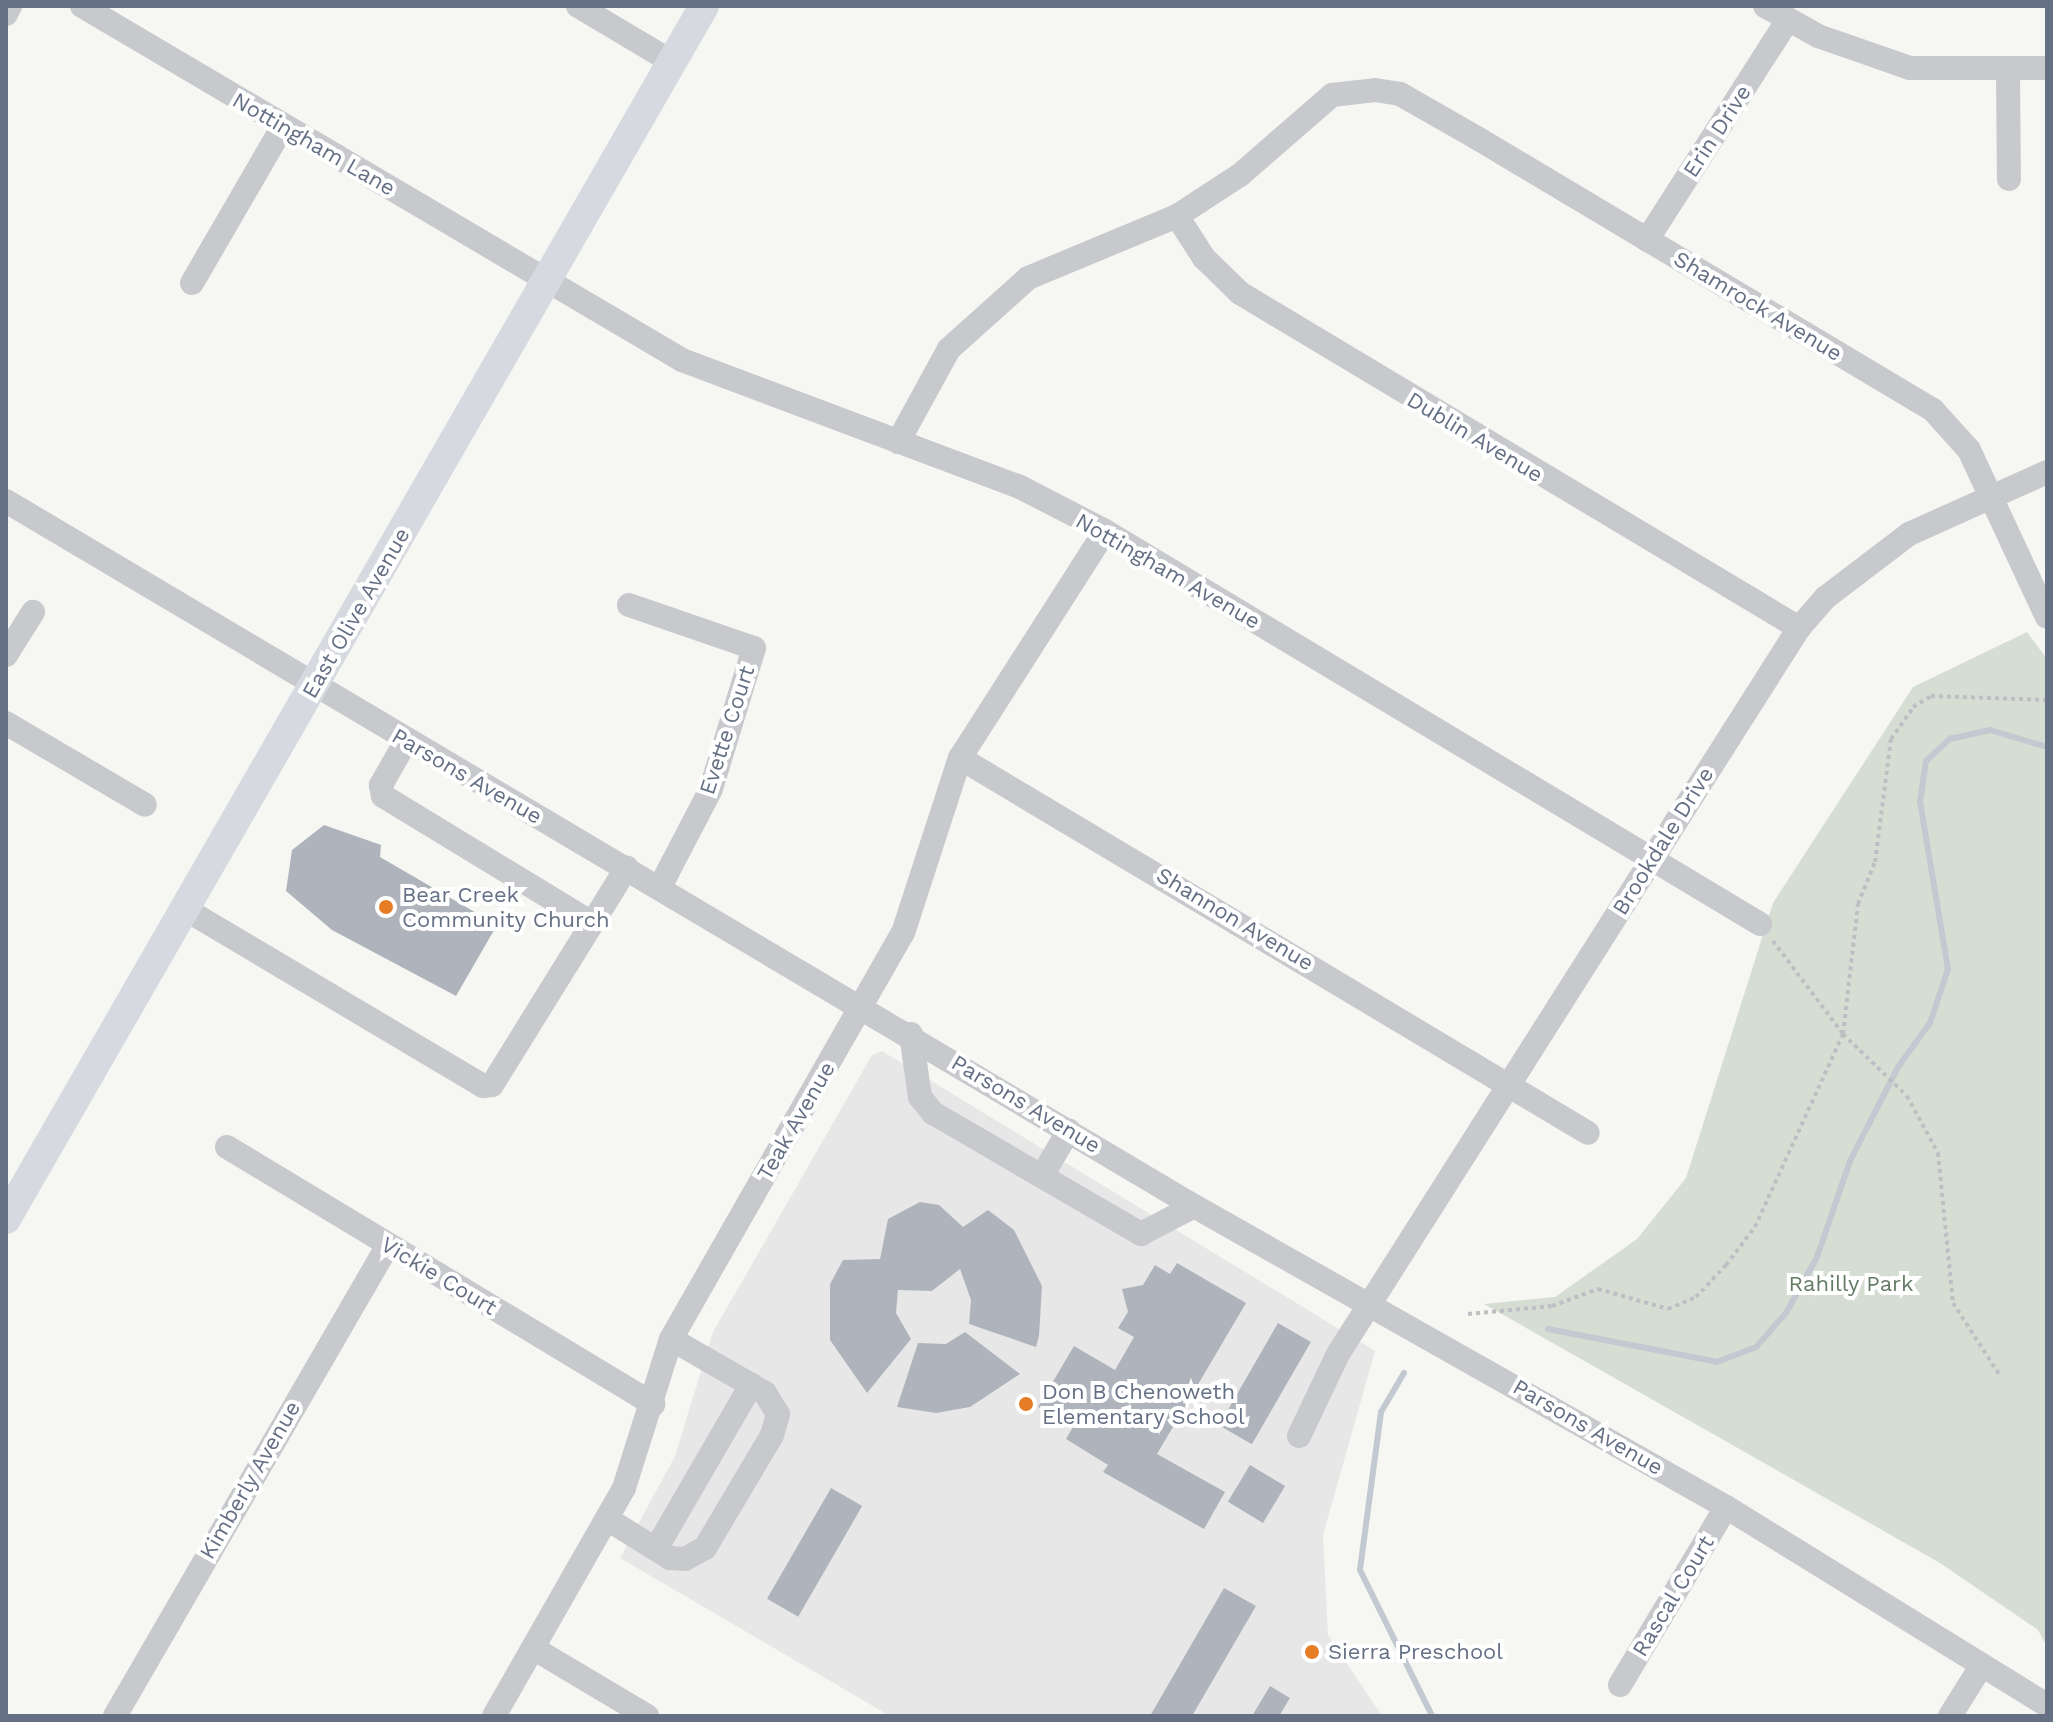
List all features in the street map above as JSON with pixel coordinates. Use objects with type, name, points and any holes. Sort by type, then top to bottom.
[{"type":"main road","name":"East Olive Avenue","points":[[6,1219],[704,6]]},
{"type":"street","points":[[6,14],[10,6]]},
{"type":"street","name":"Nottingham Lane","points":[[82,6],[547,280]]},
{"type":"street","points":[[578,6],[672,62]]},
{"type":"street","points":[[1765,6],[1787,21],[1910,68],[2008,74],[2047,68]]},
{"type":"street","name":"Erin Drive","points":[[1647,240],[1787,21]]},
{"type":"street","points":[[2008,74],[2009,179]]},
{"type":"street","name":"Shamrock Avenue","points":[[1177,216],[1240,175],[1332,95],[1375,90],[1400,94],[1933,410],[1969,450],[2047,617]]},
{"type":"street","points":[[192,283],[283,126]]},
{"type":"street","points":[[898,442],[923,387],[991,305],[1028,278],[1177,216]]},
{"type":"street","name":"Dublin Avenue","points":[[1177,216],[1204,258],[1240,293],[1799,628]]},
{"type":"street","name":"Nottingham Avenue","points":[[547,280],[736,386],[1018,486],[1105,531],[1760,924]]},
{"type":"street","name":"Brookdale Drive","points":[[1299,1436],[1370,1306],[1799,628],[1825,598],[1898,541],[2047,472]]},
{"type":"street","name":"Parsons Avenue","points":[[6,501],[313,688],[862,1005],[1194,1206],[1726,1507],[2047,1705]]},
{"type":"street","name":"Teak Avenue","points":[[494,1716],[609,1520],[653,1404],[671,1339],[862,1005],[922,893],[960,758],[1105,531]]},
{"type":"street","name":"Evette Court","points":[[629,605],[754,648],[711,789],[660,887]]},
{"type":"street","points":[[6,655],[33,612]]},
{"type":"street","points":[[6,723],[145,805]]},
{"type":"street","points":[[406,741],[381,785],[383,796],[592,923]]},
{"type":"street","name":"Shannon Avenue","points":[[960,758],[1588,1133]]},
{"type":"street","points":[[185,909],[483,1086],[492,1085],[627,867]]},
{"type":"street","points":[[911,1034],[920,1097],[933,1113],[1141,1234],[1194,1206]]},
{"type":"street","points":[[1042,1176],[1069,1130]]},
{"type":"street","name":"Vickie Court","points":[[227,1147],[653,1404]]},
{"type":"street","name":"Kimberly Avenue","points":[[115,1716],[388,1245]]},
{"type":"street","points":[[609,1520],[656,1549],[685,1559],[705,1548],[772,1435],[774,1403],[751,1385],[671,1339]]},
{"type":"street","points":[[656,1549],[751,1385]]},
{"type":"street","name":"Rascal Court","points":[[1620,1685],[1726,1507]]},
{"type":"street","points":[[533,1648],[647,1716]]},
{"type":"street","points":[[1950,1716],[1982,1665]]},
{"type":"path","points":[[1468,1314],[1552,1306],[1598,1289],[1668,1309],[1696,1297],[1755,1227],[1843,1034],[1858,904],[1875,862],[1891,739],[1913,707],[1931,696],[2047,700]]},
{"type":"path","points":[[1760,924],[1843,1034],[1907,1096],[1938,1153],[1953,1303],[1999,1374]]},
{"type":"shaded area","name":"Don B Chenoweth Elementary School","points":[[882,1051],[1375,1351],[1323,1535],[1328,1635],[1382,1716],[890,1716],[620,1558],[675,1456],[713,1332],[872,1055]]},
{"type":"green space","name":"Rahilly Park","points":[[2027,632],[2047,659],[2047,1647],[2038,1630],[1940,1563],[1484,1304],[1555,1297],[1637,1239],[1686,1178],[1773,903],[1913,687]]},
{"type":"building","name":"Bear Creek Community Church","points":[[324,825],[381,845],[380,857],[497,925],[456,996],[332,930],[286,891],[292,850]]},
{"type":"building","points":[[920,1202],[939,1205],[963,1227],[988,1210],[1014,1230],[1042,1286],[1036,1347],[969,1324],[971,1300],[960,1269],[932,1291],[898,1290],[896,1313],[911,1339],[867,1393],[830,1340],[830,1284],[843,1260],[880,1259],[888,1219]]},
{"type":"building","points":[[1177,1263],[1246,1303],[1157,1454],[1225,1492],[1204,1529],[1103,1472],[1108,1465],[1066,1439],[1073,1427],[1038,1407],[1074,1346],[1115,1370],[1134,1337],[1118,1328],[1128,1312],[1122,1289],[1143,1285],[1155,1265],[1170,1274]]},
{"type":"building","points":[[1278,1323],[1311,1342],[1252,1444],[1219,1425]]},
{"type":"building","points":[[965,1332],[1020,1374],[970,1407],[936,1413],[897,1407],[918,1343],[946,1344]]},
{"type":"building","points":[[1250,1465],[1285,1486],[1263,1523],[1228,1502]]},
{"type":"building","points":[[831,1488],[862,1506],[798,1617],[767,1599]]},
{"type":"building","points":[[1224,1588],[1256,1606],[1192,1716],[1150,1716]]},
{"type":"building","points":[[1270,1686],[1290,1698],[1279,1716],[1252,1716]]},
{"type":"waterway","points":[[1548,1329],[1717,1362],[1756,1347],[1786,1313],[1817,1257],[1850,1161],[1898,1067],[1930,1023],[1948,969],[1920,802],[1926,761],[1950,739],[1990,730],[2047,747]]},
{"type":"waterway","points":[[1404,1373],[1381,1412],[1360,1570],[1432,1716]]},
{"type":"place","name":"Bear Creek Community Church","points":[[386,907]]},
{"type":"place","name":"Don B Chenoweth Elementary School","points":[[1026,1404]]},
{"type":"place","name":"Sierra Preschool","points":[[1312,1652]]}]
